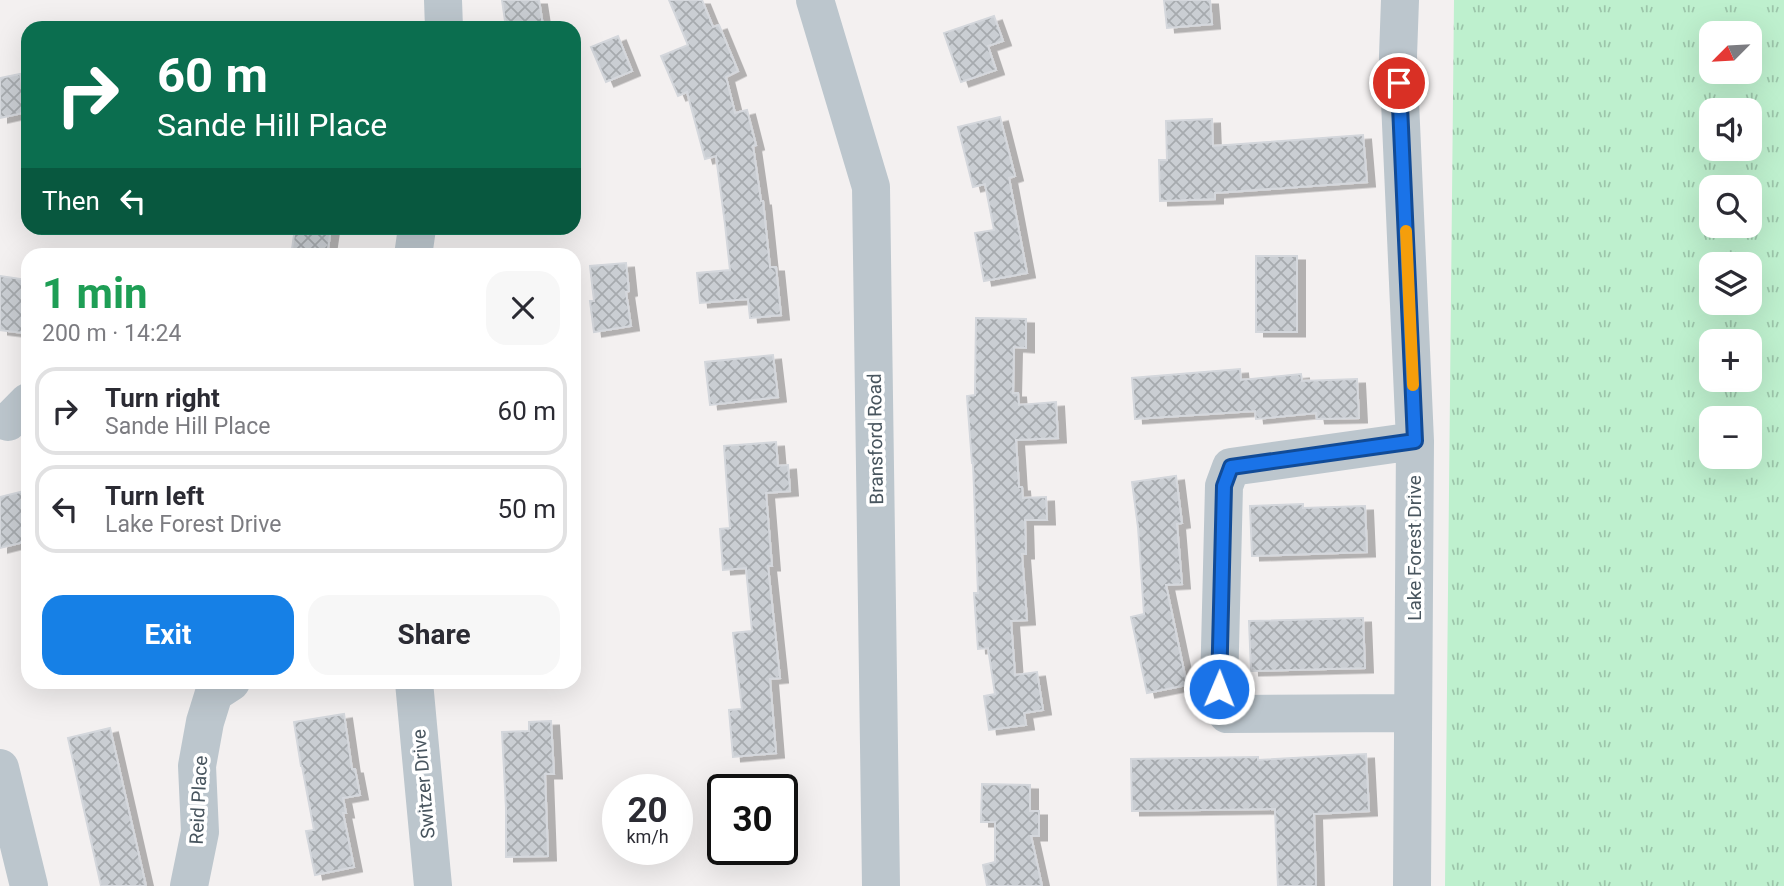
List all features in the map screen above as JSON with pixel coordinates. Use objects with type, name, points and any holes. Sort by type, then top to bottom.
[{"type":"street","points":[[443,0],[444,21]]},
{"type":"street","name":"Bransford Road","points":[[815,0],[871,187],[881,886]]},
{"type":"street","name":"Lake Forest Drive","points":[[1400,0],[1398,56],[1415,441],[1412,886]]},
{"type":"street","points":[[1413,713],[1227,714],[1219,689],[1224,486],[1231,467],[1415,441]]},
{"type":"street","name":"Reid Place","points":[[189,886],[200,832],[197,766],[205,722],[214,693],[220,689]]},
{"type":"street","name":"Switzer Drive","points":[[415,689],[433,886]]},
{"type":"street","points":[[0,768],[29,886]]},
{"type":"green space","points":[[1454,0],[1784,0],[1784,886],[1445,886]]},
{"type":"building","points":[[502,0],[539,0],[542,21],[505,21]]},
{"type":"building","points":[[669,0],[702,0],[713,27],[719,25],[738,71],[726,77],[735,113],[747,110],[756,145],[753,146],[763,201],[770,267],[776,267],[781,315],[750,318],[748,299],[700,303],[697,273],[730,270],[716,156],[705,159],[687,92],[678,96],[661,56],[688,45]]},
{"type":"building","points":[[1164,0],[1210,0],[1212,24],[1167,28]]},
{"type":"building","points":[[994,16],[1003,41],[988,46],[996,70],[961,82],[944,33]]},
{"type":"building","points":[[618,36],[632,71],[606,82],[591,47]]},
{"type":"building","points":[[20,74],[21,113],[0,118],[0,78]]},
{"type":"building","points":[[1000,117],[1015,176],[1009,178],[1027,273],[984,281],[975,233],[994,230],[985,184],[973,187],[958,127]]},
{"type":"building","points":[[1212,119],[1213,146],[1363,135],[1367,182],[1215,193],[1215,199],[1160,201],[1159,160],[1167,160],[1166,121]]},
{"type":"building","points":[[294,235],[330,235],[328,248],[292,248]]},
{"type":"building","points":[[1256,256],[1297,256],[1297,332],[1256,332]]},
{"type":"building","points":[[626,263],[629,291],[626,292],[631,326],[594,332],[590,301],[594,301],[590,266]]},
{"type":"building","points":[[0,276],[21,279],[21,333],[0,330]]},
{"type":"building","points":[[976,318],[1026,319],[1026,348],[1014,347],[1013,393],[1018,393],[1019,405],[1056,402],[1058,438],[1016,440],[1019,487],[1022,487],[1023,498],[1046,497],[1047,520],[1025,520],[1026,554],[1022,554],[1027,620],[1011,621],[1015,675],[1037,672],[1043,710],[1024,713],[1026,725],[989,730],[984,696],[995,694],[988,648],[978,649],[974,593],[978,593],[973,463],[967,396],[975,395]]},
{"type":"building","points":[[773,355],[778,397],[710,405],[705,362]]},
{"type":"building","points":[[1240,369],[1241,380],[1301,374],[1302,381],[1357,379],[1359,418],[1317,419],[1316,413],[1256,419],[1255,411],[1135,419],[1132,378]]},
{"type":"building","points":[[776,442],[778,466],[788,465],[790,491],[766,493],[772,566],[768,566],[780,678],[770,679],[776,753],[733,757],[729,710],[742,709],[733,633],[752,631],[746,568],[723,570],[720,529],[730,528],[724,446]]},
{"type":"building","points":[[1176,476],[1182,523],[1177,524],[1182,584],[1166,585],[1187,685],[1147,693],[1131,617],[1144,614],[1132,482]]},
{"type":"building","points":[[21,492],[21,543],[0,548],[0,497]]},
{"type":"building","points":[[1303,504],[1303,508],[1365,506],[1367,552],[1252,556],[1250,506]]},
{"type":"building","points":[[1363,618],[1365,668],[1251,671],[1249,621]]},
{"type":"building","points":[[344,714],[352,769],[355,769],[360,795],[343,798],[346,813],[343,813],[354,867],[315,875],[306,831],[314,830],[294,722]]},
{"type":"building","points":[[551,721],[554,774],[545,774],[548,856],[506,857],[502,732],[529,731],[529,722]]},
{"type":"building","points":[[110,728],[146,886],[101,886],[68,738]]},
{"type":"building","points":[[1366,754],[1369,811],[1314,814],[1316,886],[1278,886],[1275,809],[1132,811],[1131,759],[1258,757],[1258,760]]},
{"type":"building","points":[[982,784],[1030,785],[1030,811],[1039,811],[1039,836],[1031,836],[1042,886],[987,886],[983,865],[995,862],[995,822],[981,822]]},
{"type":"slow traffic","points":[[1406,231],[1413,385]]},
{"type":"route","points":[[1219,689],[1224,486],[1231,467],[1415,441],[1399,83]]}]
